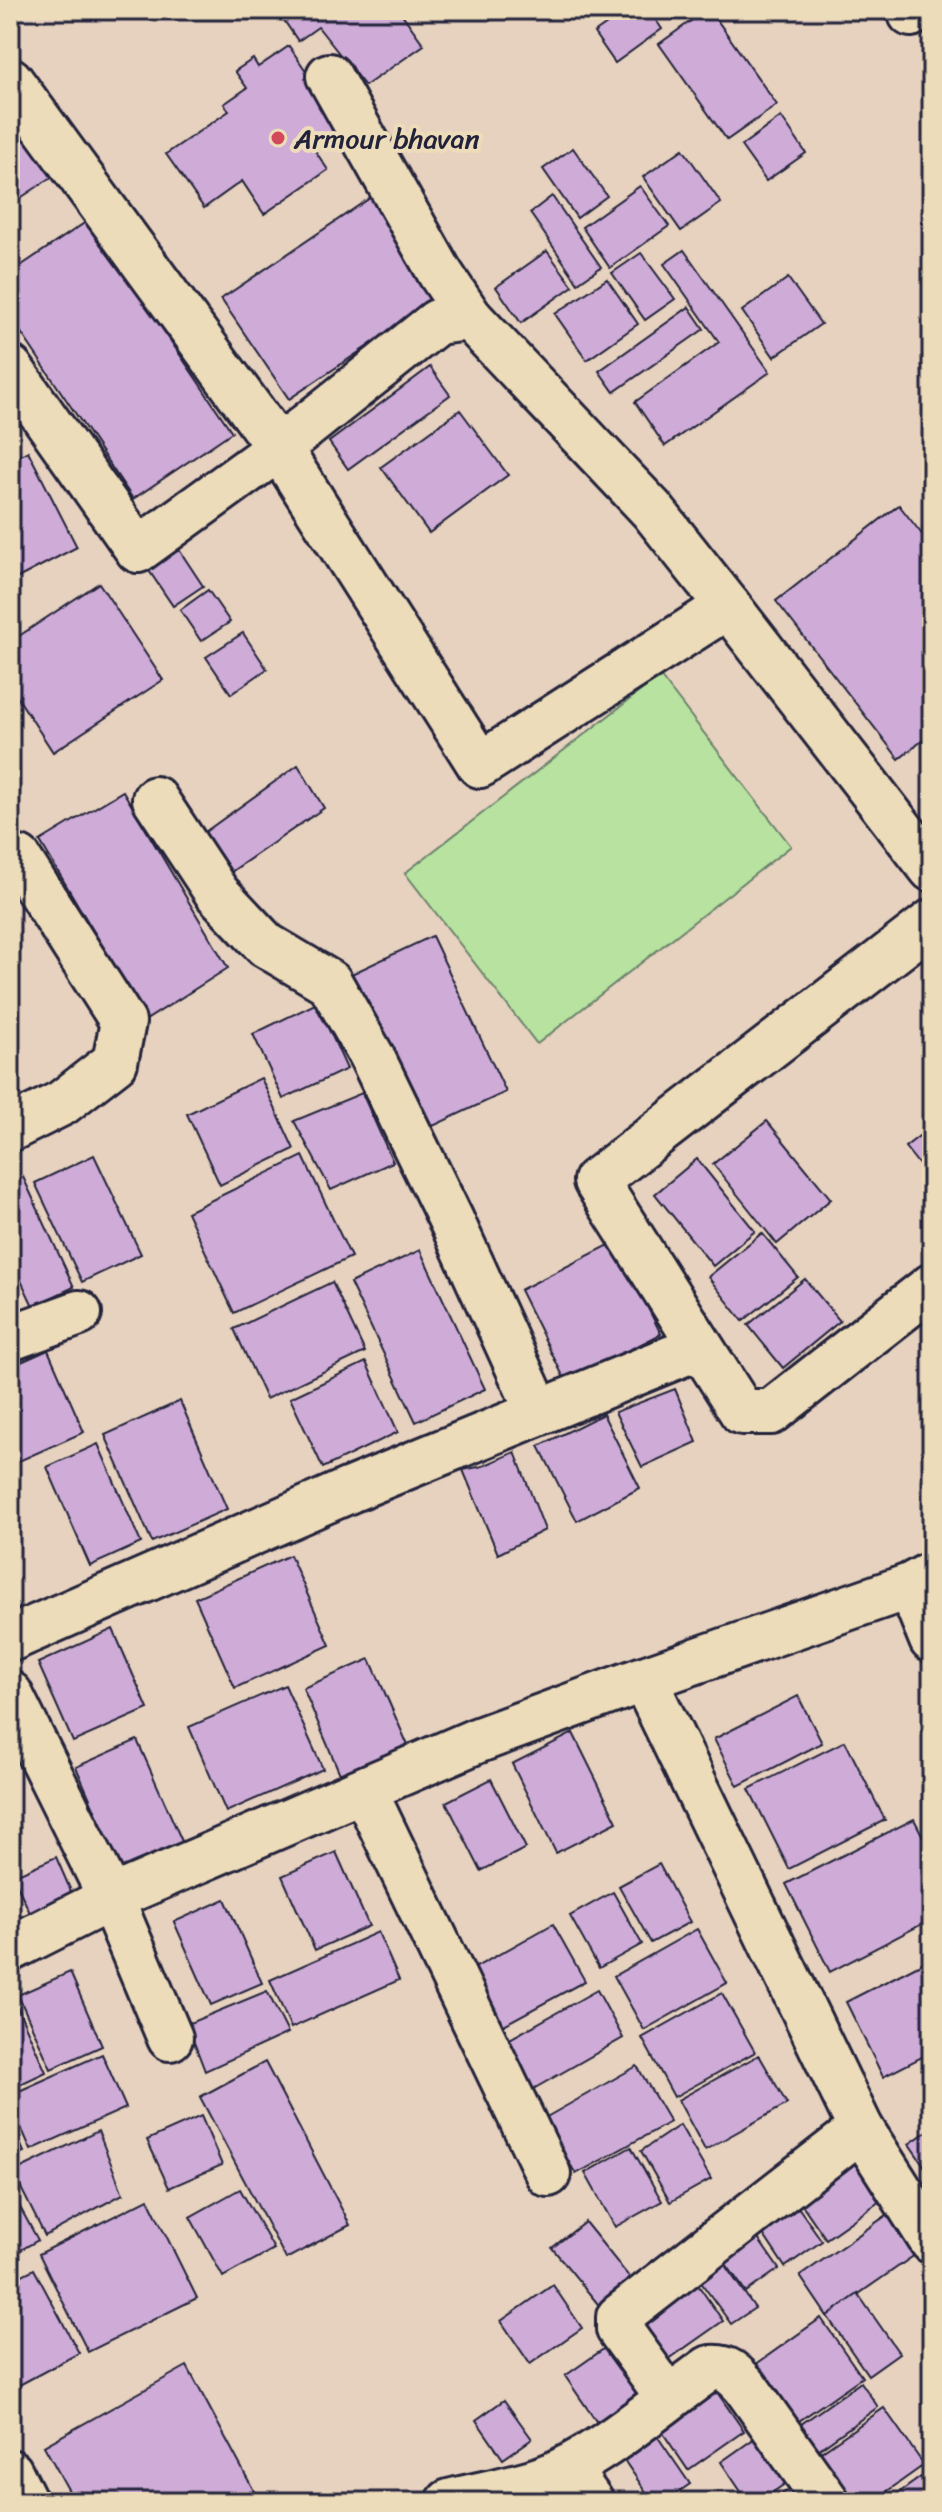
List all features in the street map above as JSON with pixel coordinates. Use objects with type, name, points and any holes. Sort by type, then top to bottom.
[{"type":"street","points":[[329,76],[440,273],[470,318],[652,510],[932,869]]},
{"type":"street","points":[[10,80],[279,448],[480,765],[728,606]]},
{"type":"street","points":[[10,368],[138,550],[279,448],[437,322],[470,318]]},
{"type":"street","points":[[155,799],[217,893],[266,945],[330,983],[372,1057],[538,1411]]},
{"type":"street","points":[[10,1129],[62,1103],[115,1062],[123,1022],[19,859]]},
{"type":"street","points":[[932,922],[596,1181],[742,1412],[771,1412],[932,1286]]},
{"type":"street","points":[[10,1338],[79,1313]]},
{"type":"street","points":[[10,1639],[538,1411],[699,1347]]},
{"type":"street","points":[[10,1949],[111,1898],[476,1741],[921,1580],[932,1640]]},
{"type":"street","points":[[644,1679],[861,2129],[932,2241]]},
{"type":"street","points":[[10,1694],[111,1898],[170,2038]]},
{"type":"street","points":[[364,1790],[548,2174]]},
{"type":"street","points":[[668,2397],[619,2329],[619,2317],[861,2129]]},
{"type":"street","points":[[449,2502],[543,2478],[579,2485],[668,2397],[710,2368],[719,2367],[731,2370],[745,2386],[827,2502]]},
{"type":"street","points":[[10,2472],[25,2502]]},
{"type":"green space","points":[[660,676],[791,846],[537,1044],[405,873]]},
{"type":"building","points":[[277,10],[399,10],[424,45],[365,86],[318,27],[298,41]]},
{"type":"building","points":[[627,10],[649,10],[662,29],[615,63],[594,33]]},
{"type":"building","points":[[654,10],[673,10],[660,19]]},
{"type":"building","points":[[710,10],[777,105],[727,140],[659,44]]},
{"type":"building","points":[[289,46],[345,128],[314,149],[328,170],[264,214],[242,181],[204,208],[166,154],[229,111],[224,104],[247,88],[235,71],[253,59],[258,67]]},
{"type":"building","points":[[10,95],[61,171],[10,205]]},
{"type":"building","points":[[781,117],[806,153],[766,181],[741,146]]},
{"type":"building","points":[[573,148],[607,196],[577,218],[543,169]]},
{"type":"building","points":[[683,149],[721,203],[681,231],[643,177]]},
{"type":"building","points":[[640,186],[669,226],[610,268],[582,227]]},
{"type":"building","points":[[373,196],[441,297],[289,399],[221,299]]},
{"type":"building","points":[[552,196],[601,267],[578,283],[530,213]]},
{"type":"building","points":[[89,220],[232,432],[133,499],[10,316],[10,273]]},
{"type":"building","points":[[684,250],[770,372],[665,446],[635,402],[719,342],[664,264]]},
{"type":"building","points":[[547,251],[573,286],[521,323],[496,287]]},
{"type":"building","points":[[641,253],[675,299],[645,320],[612,273]]},
{"type":"building","points":[[788,278],[821,324],[774,357],[742,311]]},
{"type":"building","points":[[607,279],[638,324],[587,360],[555,314]]},
{"type":"building","points":[[689,307],[704,329],[614,392],[599,371]]},
{"type":"building","points":[[430,367],[450,395],[348,469],[329,442]]},
{"type":"building","points":[[460,410],[508,475],[429,533],[381,467]]},
{"type":"building","points":[[28,451],[77,547],[10,582],[10,460]]},
{"type":"building","points":[[899,505],[932,547],[932,733],[899,759],[776,601]]},
{"type":"building","points":[[168,533],[203,586],[173,606],[137,553]]},
{"type":"building","points":[[99,583],[163,680],[53,752],[10,686],[10,642]]},
{"type":"building","points":[[208,590],[230,622],[201,641],[180,610]]},
{"type":"building","points":[[243,633],[267,669],[231,694],[206,657]]},
{"type":"building","points":[[298,765],[324,808],[225,876],[198,837]]},
{"type":"building","points":[[123,791],[228,968],[146,1020],[40,841]]},
{"type":"building","points":[[432,936],[506,1092],[418,1133],[345,977]]},
{"type":"building","points":[[317,1003],[347,1069],[283,1099],[253,1034]]},
{"type":"building","points":[[261,1078],[294,1149],[220,1185],[187,1114]]},
{"type":"building","points":[[362,1093],[393,1162],[331,1190],[294,1121]]},
{"type":"building","points":[[767,1121],[831,1199],[777,1244],[713,1164]]},
{"type":"building","points":[[932,1126],[932,1181],[905,1147]]},
{"type":"building","points":[[94,1155],[141,1254],[82,1282],[35,1183]]},
{"type":"building","points":[[303,1156],[351,1257],[234,1313],[187,1212]]},
{"type":"building","points":[[697,1159],[755,1231],[713,1266],[655,1194]]},
{"type":"building","points":[[23,1177],[74,1287],[33,1306],[10,1257],[10,1183]]},
{"type":"building","points":[[762,1233],[798,1277],[743,1321],[708,1277]]},
{"type":"building","points":[[615,1242],[661,1334],[566,1382],[520,1290]]},
{"type":"building","points":[[420,1250],[485,1389],[416,1422],[350,1283]]},
{"type":"building","points":[[805,1279],[840,1321],[783,1368],[748,1325]]},
{"type":"building","points":[[332,1282],[365,1352],[266,1399],[234,1329]]},
{"type":"building","points":[[10,1295],[17,1311],[10,1314]]},
{"type":"building","points":[[48,1350],[84,1432],[10,1465],[10,1367]]},
{"type":"building","points":[[366,1362],[398,1432],[323,1468],[290,1398]]},
{"type":"building","points":[[675,1389],[697,1442],[642,1467],[615,1412]]},
{"type":"building","points":[[180,1401],[227,1509],[152,1542],[105,1435]]},
{"type":"building","points":[[603,1414],[640,1488],[577,1521],[539,1446]]},
{"type":"building","points":[[98,1444],[141,1543],[90,1566],[47,1467]]},
{"type":"building","points":[[515,1452],[545,1530],[498,1554],[463,1470],[483,1466]]},
{"type":"building","points":[[290,1555],[330,1645],[235,1688],[195,1598]]},
{"type":"building","points":[[113,1629],[148,1709],[73,1742],[38,1663]]},
{"type":"building","points":[[370,1659],[410,1750],[343,1781],[303,1688]]},
{"type":"building","points":[[285,1685],[323,1769],[226,1812],[189,1727]]},
{"type":"building","points":[[798,1696],[822,1743],[738,1786],[714,1739]]},
{"type":"building","points":[[573,1733],[617,1822],[556,1853],[512,1764]]},
{"type":"building","points":[[137,1740],[185,1848],[124,1876],[76,1767]]},
{"type":"building","points":[[845,1741],[885,1820],[789,1869],[749,1789]]},
{"type":"building","points":[[491,1779],[526,1848],[481,1871],[446,1802]]},
{"type":"building","points":[[914,1819],[932,1854],[932,1919],[830,1972],[786,1884]]},
{"type":"building","points":[[336,1852],[369,1926],[315,1950],[282,1876]]},
{"type":"building","points":[[56,1857],[77,1905],[35,1924],[13,1876]]},
{"type":"building","points":[[659,1864],[690,1922],[651,1943],[619,1886]]},
{"type":"building","points":[[613,1892],[642,1944],[599,1968],[570,1916]]},
{"type":"building","points":[[225,1899],[262,1983],[211,2005],[174,1922]]},
{"type":"building","points":[[553,1924],[585,1981],[502,2026],[471,1970]]},
{"type":"building","points":[[697,1929],[727,1983],[644,2030],[614,1976]]},
{"type":"building","points":[[378,1932],[399,1980],[291,2028],[270,1980]]},
{"type":"building","points":[[932,1958],[932,2052],[883,2077],[846,2002]]},
{"type":"building","points":[[70,1972],[102,2046],[51,2069],[18,1995]]},
{"type":"building","points":[[597,1990],[623,2038],[528,2092],[501,2044]]},
{"type":"building","points":[[267,1991],[288,2033],[205,2071],[187,2024]]},
{"type":"building","points":[[722,1993],[755,2052],[674,2097],[642,2038]]},
{"type":"building","points":[[15,2002],[46,2072],[10,2089],[10,2005]]},
{"type":"building","points":[[102,2054],[126,2108],[31,2150],[10,2102],[10,2095]]},
{"type":"building","points":[[759,2055],[787,2104],[705,2150],[678,2100]]},
{"type":"building","points":[[265,2062],[350,2225],[286,2259],[200,2097]]},
{"type":"building","points":[[637,2066],[670,2122],[576,2174],[543,2119]]},
{"type":"building","points":[[201,2116],[222,2165],[169,2188],[147,2140]]},
{"type":"building","points":[[10,2120],[24,2152],[10,2158]]},
{"type":"building","points":[[680,2125],[711,2179],[670,2202],[641,2151]]},
{"type":"building","points":[[932,2128],[932,2177],[909,2144]]},
{"type":"building","points":[[98,2131],[123,2194],[45,2236],[13,2172]]},
{"type":"building","points":[[631,2147],[662,2201],[615,2227],[585,2173]]},
{"type":"building","points":[[849,2150],[883,2199],[826,2239],[792,2190]]},
{"type":"building","points":[[240,2189],[274,2249],[223,2277],[190,2217]]},
{"type":"building","points":[[148,2199],[197,2298],[88,2352],[39,2254]]},
{"type":"building","points":[[16,2200],[38,2240],[10,2256],[10,2203]]},
{"type":"building","points":[[793,2200],[822,2241],[785,2267],[757,2225]]},
{"type":"building","points":[[897,2208],[925,2248],[827,2316],[800,2276]]},
{"type":"building","points":[[585,2222],[634,2283],[602,2309],[552,2248]]},
{"type":"building","points":[[752,2230],[779,2269],[746,2292],[719,2254]]},
{"type":"building","points":[[724,2264],[755,2308],[731,2324],[700,2281]]},
{"type":"building","points":[[34,2269],[79,2353],[10,2390],[10,2281]]},
{"type":"building","points":[[696,2282],[723,2321],[659,2366],[632,2327]]},
{"type":"building","points":[[553,2285],[582,2328],[530,2364],[501,2321]]},
{"type":"building","points":[[858,2294],[899,2353],[868,2375],[827,2316]]},
{"type":"building","points":[[821,2318],[862,2377],[786,2430],[745,2372]]},
{"type":"building","points":[[615,2341],[657,2402],[607,2437],[565,2376]]},
{"type":"building","points":[[187,2366],[260,2502],[187,2502],[186,2499],[182,2502],[75,2502],[44,2446]]},
{"type":"building","points":[[705,2375],[744,2431],[688,2470],[650,2414]]},
{"type":"building","points":[[861,2382],[878,2407],[815,2452],[797,2427]]},
{"type":"building","points":[[504,2400],[532,2439],[503,2459],[476,2420]]},
{"type":"building","points":[[884,2408],[924,2465],[872,2502],[837,2502],[808,2461]]},
{"type":"building","points":[[651,2427],[690,2484],[664,2502],[653,2502],[617,2450]]},
{"type":"building","points":[[765,2431],[796,2476],[759,2502],[748,2502],[721,2462]]},
{"type":"building","points":[[921,2477],[932,2493],[932,2502],[886,2502]]},
{"type":"building","points":[[803,2479],[819,2502],[771,2502]]},
{"type":"place","name":"Armour bhavan","points":[[278,138]]}]
